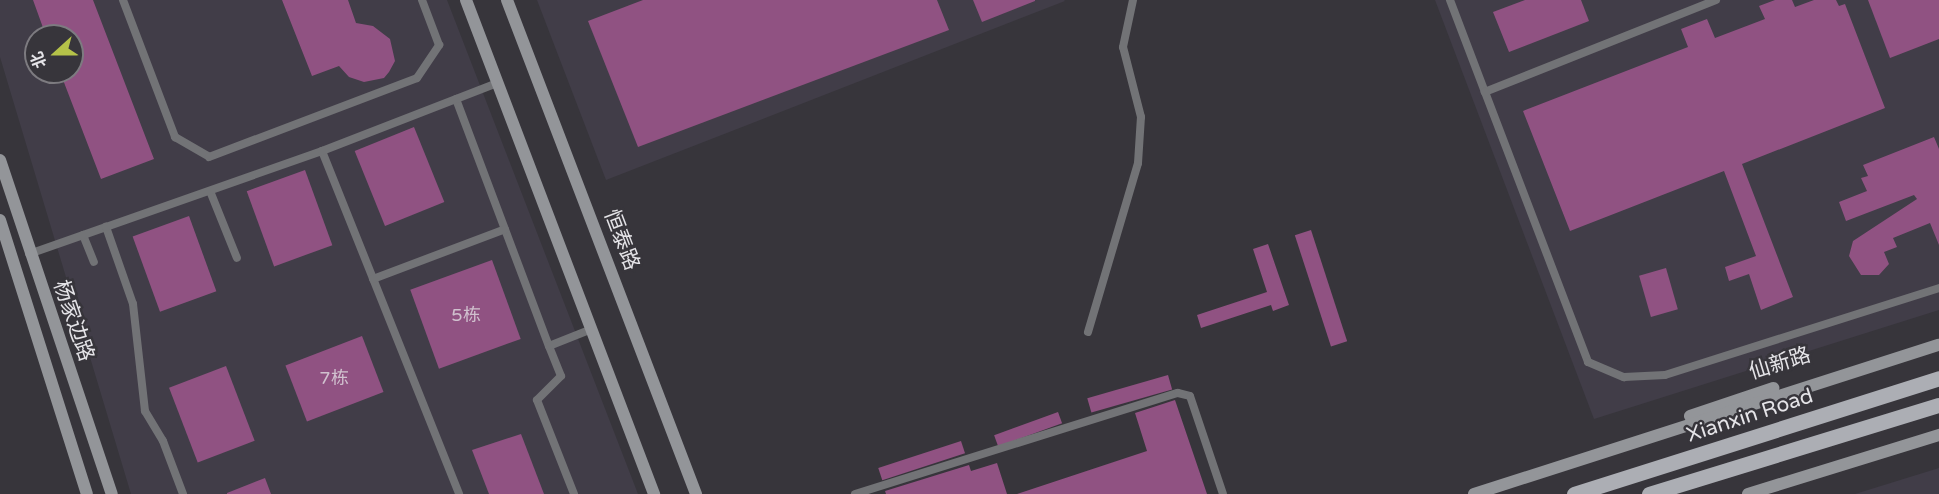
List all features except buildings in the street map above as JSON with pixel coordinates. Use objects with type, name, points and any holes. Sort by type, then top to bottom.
[{"type":"main road","name":"Xianxin Road","points":[[1574,494],[1939,378]]},
{"type":"main road","points":[[1648,494],[1939,405]]},
{"type":"street","points":[[466,0],[654,494]]},
{"type":"street","name":"恒泰路","points":[[507,0],[696,494]]},
{"type":"street","name":"杨家边路","points":[[0,160],[29,254],[112,494]]},
{"type":"street","name":"杨家边路","points":[[0,220],[87,494]]},
{"type":"street","name":"仙新路","points":[[1637,440],[1708,408],[1939,337]]},
{"type":"street","name":"仙新路","points":[[1474,494],[1939,345]]},
{"type":"street","points":[[1748,494],[1939,435]]},
{"type":"lane","points":[[123,0],[175,137],[209,157],[417,78],[439,45],[422,0]]},
{"type":"lane","points":[[1088,332],[1138,163],[1141,117],[1123,47],[1133,0]]},
{"type":"lane","points":[[1450,0],[1588,362],[1624,377],[1665,375],[1939,288]]},
{"type":"lane","points":[[1485,92],[1716,0]]},
{"type":"lane","points":[[29,254],[322,151],[497,83]]},
{"type":"lane","points":[[456,99],[561,376],[537,400],[574,494]]},
{"type":"lane","points":[[322,151],[459,494]]},
{"type":"lane","points":[[210,191],[237,258]]},
{"type":"lane","points":[[106,227],[133,304],[145,411],[163,441],[183,494]]},
{"type":"lane","points":[[373,279],[505,229]]},
{"type":"lane","points":[[83,235],[94,262]]},
{"type":"lane","points":[[549,346],[592,329]]},
{"type":"lane","points":[[855,494],[1178,393],[1190,396],[1223,494]]},
{"type":"shaded area","points":[[0,0],[447,0],[638,494],[131,494],[0,57]]},
{"type":"shaded area","points":[[537,0],[1064,0],[1065,1],[606,180]]},
{"type":"shaded area","points":[[1435,0],[1939,0],[1939,310],[1594,419]]},
{"type":"shaded area","points":[[1939,468],[1939,494],[1855,494]]}]
